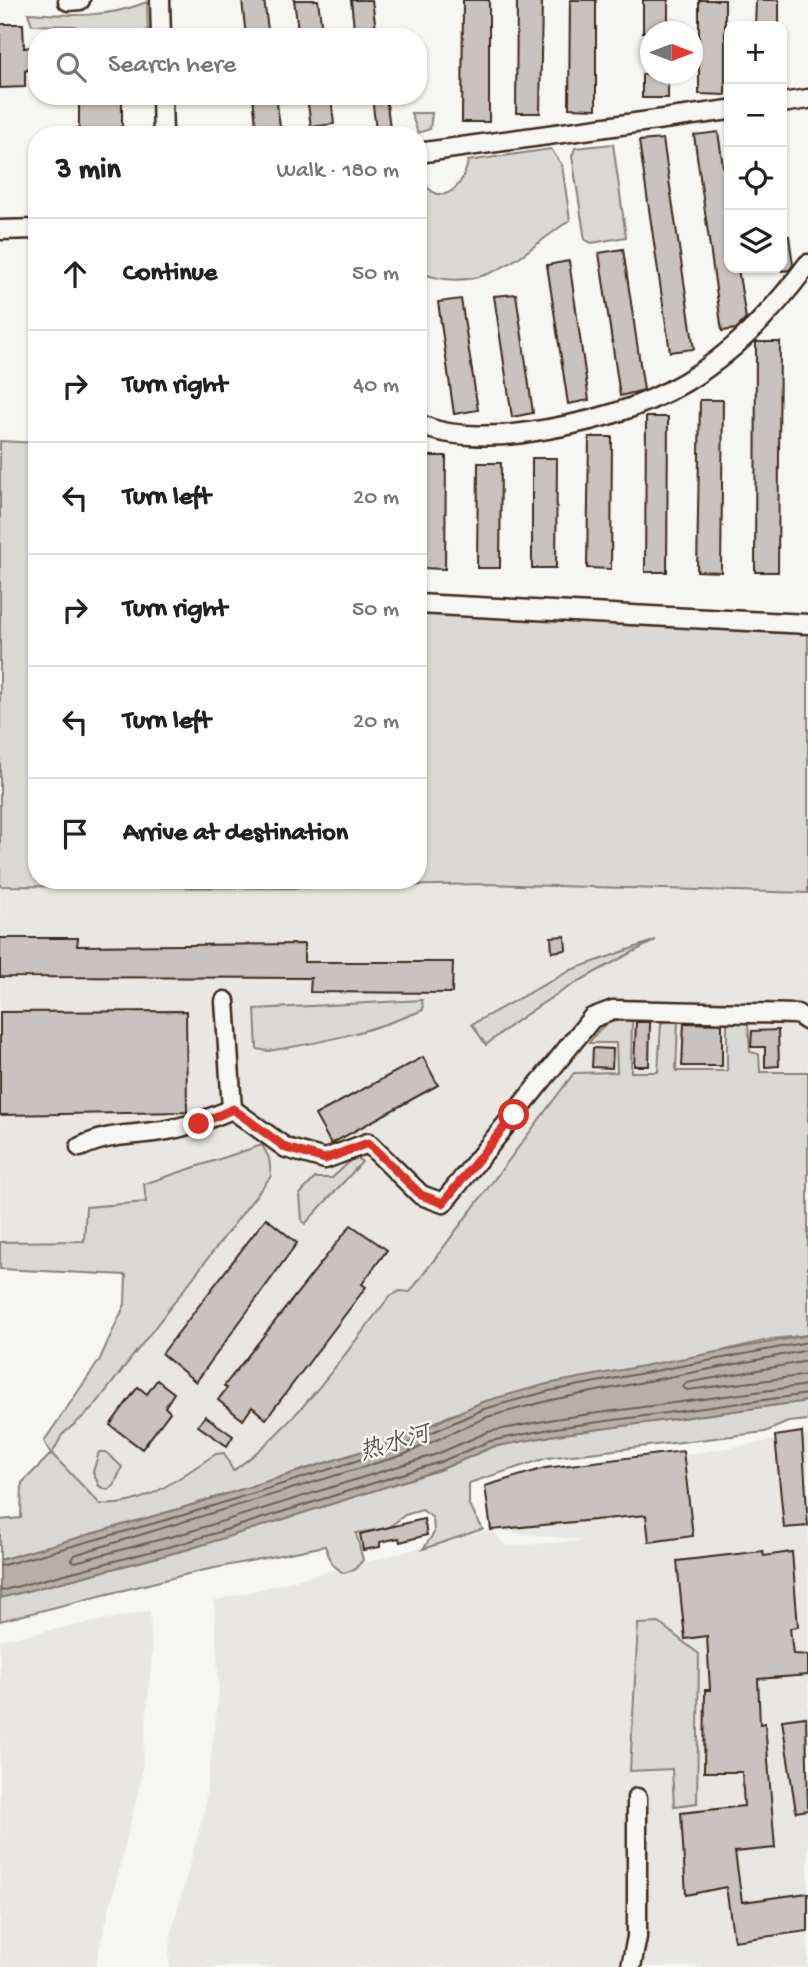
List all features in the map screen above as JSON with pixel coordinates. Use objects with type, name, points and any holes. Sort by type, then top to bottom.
[{"type":"street","points":[[68,1],[80,0]]},
{"type":"street","points":[[160,0],[161,28]]},
{"type":"street","points":[[787,102],[808,99]]},
{"type":"street","points":[[162,105],[163,126]]},
{"type":"street","points":[[427,152],[724,111]]},
{"type":"street","points":[[0,230],[28,229]]},
{"type":"street","points":[[427,424],[463,433],[500,436],[593,420],[655,400],[694,378],[734,348],[772,309],[808,264]]},
{"type":"street","points":[[427,604],[808,624]]},
{"type":"street","points":[[225,1001],[233,1109],[286,1148],[325,1159],[368,1143],[421,1195],[443,1203],[592,1018],[613,1010],[797,1013],[808,1021]]},
{"type":"street","points":[[80,1147],[105,1136],[156,1132],[199,1124],[233,1109]]},
{"type":"street","points":[[631,1967],[636,1937],[636,1798]]},
{"type":"shaded area","points":[[147,2],[148,28],[32,25],[28,13],[74,15],[132,7]]},
{"type":"shaded area","points":[[411,113],[432,113],[430,129],[427,130],[427,126],[416,126]]},
{"type":"shaded area","points":[[613,144],[626,237],[592,243],[585,240],[572,156],[575,148]]},
{"type":"shaded area","points":[[551,149],[562,165],[570,220],[500,268],[463,280],[441,279],[427,275],[427,186],[440,194],[454,189],[465,173],[468,161]]},
{"type":"shaded area","points":[[0,441],[28,443],[28,886],[0,886]]},
{"type":"shaded area","points":[[427,612],[808,630],[808,893],[484,884],[427,885]]},
{"type":"shaded area","points":[[484,884],[808,893],[808,1072],[574,1073],[409,1292],[295,1417],[254,1456],[232,1471],[216,1454],[143,1499],[120,1506],[100,1505],[52,1454],[44,1441],[99,1361],[125,1304],[126,1275],[85,1241],[0,1242],[0,886],[28,886],[28,889],[427,889],[427,885]]},
{"type":"shaded area","points":[[656,940],[547,1001],[486,1045],[472,1024],[571,970]]},
{"type":"shaded area","points":[[422,1000],[423,1010],[366,1030],[289,1048],[268,1051],[257,1049],[255,1009]]},
{"type":"shaded area","points":[[667,1018],[742,1019],[748,1022],[750,1052],[759,1054],[760,1072],[808,1072],[808,1335],[772,1339],[451,1415],[398,1440],[182,1508],[0,1560],[0,1520],[21,1518],[22,1483],[51,1454],[44,1441],[99,1361],[125,1304],[126,1275],[0,1269],[0,1242],[84,1241],[86,1207],[146,1202],[144,1184],[262,1145],[269,1158],[271,1176],[93,1408],[62,1435],[52,1454],[100,1504],[116,1504],[147,1496],[216,1454],[224,1453],[233,1471],[278,1433],[298,1411],[390,1296],[400,1291],[410,1292],[574,1073],[617,1072],[616,1043],[589,1043],[597,1032],[606,1024],[632,1020],[631,1072],[658,1072],[661,1024]],"holes":[[[678,1022],[727,1022],[727,1071],[676,1071]]]},
{"type":"shaded area","points":[[356,1156],[362,1162],[305,1224],[302,1220],[300,1194],[315,1178],[332,1178]]},
{"type":"shaded area","points":[[808,1401],[808,1420],[788,1422],[765,1432],[547,1458],[469,1483],[469,1505],[483,1529],[423,1549],[434,1533],[433,1518],[422,1510],[405,1515],[388,1528],[356,1533],[363,1560],[354,1570],[343,1573],[332,1564],[325,1546],[200,1571],[0,1621],[0,1598],[189,1549],[442,1469],[492,1447],[556,1435]]},
{"type":"shaded area","points":[[808,1435],[808,1967],[170,1967],[169,1951],[174,1923],[204,1812],[219,1691],[214,1601],[490,1530],[485,1486]],"holes":[[[492,1530],[580,1540],[506,1546]]]},
{"type":"shaded area","points":[[99,1452],[106,1452],[122,1467],[114,1486],[107,1490],[99,1486],[93,1472]]},
{"type":"shaded area","points":[[150,1611],[152,1652],[141,1780],[95,1967],[0,1967],[0,1640]]},
{"type":"shaded area","points":[[659,1623],[699,1654],[697,1803],[674,1806],[672,1769],[630,1771],[638,1624]]},
{"type":"water","name":"热水河","points":[[808,1335],[808,1401],[556,1435],[492,1447],[442,1469],[189,1549],[0,1598],[0,1560],[182,1508],[398,1440],[482,1402],[547,1384]]},
{"type":"building","points":[[242,0],[264,0],[268,28],[245,28]]},
{"type":"building","points":[[294,0],[318,0],[322,28],[298,28]]},
{"type":"building","points":[[351,0],[372,0],[376,28],[354,28]]},
{"type":"building","points":[[463,0],[489,0],[489,122],[462,122]]},
{"type":"building","points":[[517,0],[542,0],[540,113],[516,113]]},
{"type":"building","points":[[570,0],[596,0],[596,109],[569,108]]},
{"type":"building","points":[[643,0],[668,0],[668,21],[643,21]]},
{"type":"building","points":[[699,0],[725,0],[724,95],[699,94],[699,84],[703,84],[703,21],[699,21]]},
{"type":"building","points":[[756,0],[779,0],[779,21],[755,21]]},
{"type":"building","points":[[0,24],[23,24],[24,48],[28,47],[25,87],[0,88]]},
{"type":"building","points":[[642,84],[668,84],[668,98],[642,98]]},
{"type":"building","points":[[79,105],[122,105],[122,126],[79,126]]},
{"type":"building","points":[[254,105],[277,105],[280,126],[256,126]]},
{"type":"building","points":[[308,105],[332,105],[334,124],[311,126]]},
{"type":"building","points":[[373,105],[387,105],[390,126],[375,126]]},
{"type":"building","points":[[718,132],[724,172],[724,273],[739,273],[746,319],[736,329],[722,331],[694,135]]},
{"type":"building","points":[[663,139],[694,349],[670,352],[639,141]]},
{"type":"building","points":[[787,236],[793,265],[787,270]]},
{"type":"building","points":[[623,249],[644,390],[620,396],[599,253]]},
{"type":"building","points":[[569,261],[589,400],[568,404],[547,265]]},
{"type":"building","points":[[516,294],[533,413],[512,417],[494,296]]},
{"type":"building","points":[[461,299],[478,410],[454,414],[438,302]]},
{"type":"building","points":[[756,342],[780,342],[778,572],[755,572]]},
{"type":"building","points":[[700,400],[723,400],[721,572],[697,571]]},
{"type":"building","points":[[646,417],[668,417],[667,572],[645,572]]},
{"type":"building","points":[[589,437],[612,437],[611,569],[587,568]]},
{"type":"building","points":[[427,456],[446,456],[445,569],[427,568]]},
{"type":"building","points":[[532,458],[557,458],[556,568],[532,568]]},
{"type":"building","points":[[478,463],[501,463],[500,568],[477,568]]},
{"type":"building","points":[[565,936],[566,950],[552,952],[551,937]]},
{"type":"building","points":[[0,938],[78,938],[77,946],[304,944],[304,962],[453,962],[452,993],[310,992],[311,978],[0,977]]},
{"type":"building","points":[[186,1011],[187,1112],[0,1115],[0,1012]]},
{"type":"building","points":[[636,1022],[650,1022],[649,1066],[634,1066]]},
{"type":"building","points":[[684,1023],[722,1024],[722,1066],[682,1066]]},
{"type":"building","points":[[778,1030],[779,1066],[765,1067],[765,1047],[751,1047],[752,1031]]},
{"type":"building","points":[[593,1048],[613,1049],[612,1068],[592,1067]]},
{"type":"building","points":[[423,1057],[438,1085],[331,1144],[315,1115]]},
{"type":"building","points":[[266,1218],[297,1243],[196,1382],[162,1354]]},
{"type":"building","points":[[351,1225],[387,1250],[362,1284],[366,1287],[266,1419],[252,1407],[243,1420],[218,1400],[227,1388],[224,1386]]},
{"type":"building","points":[[157,1380],[174,1393],[165,1407],[170,1412],[142,1449],[110,1425],[138,1387],[147,1394]]},
{"type":"building","points":[[205,1416],[233,1436],[227,1446],[198,1426]]},
{"type":"building","points":[[802,1432],[808,1526],[784,1528],[775,1436]]},
{"type":"building","points":[[683,1451],[693,1536],[649,1542],[646,1515],[491,1530],[485,1486],[545,1468]]},
{"type":"building","points":[[424,1519],[427,1535],[400,1542],[399,1538],[380,1542],[380,1547],[363,1550],[360,1534]]},
{"type":"building","points":[[763,1551],[764,1556],[792,1552],[798,1627],[790,1628],[793,1654],[808,1655],[808,1675],[758,1679],[760,1724],[765,1723],[775,1848],[735,1852],[742,1902],[808,1893],[808,1931],[734,1941],[726,1887],[686,1895],[681,1813],[744,1806],[742,1772],[704,1772],[705,1690],[710,1690],[707,1636],[685,1639],[677,1561]]},
{"type":"building","points":[[806,1717],[808,1810],[796,1812],[782,1720]]},
{"type":"route","points":[[199,1124],[233,1109],[286,1148],[325,1159],[368,1143],[421,1195],[443,1203],[514,1115]]}]
